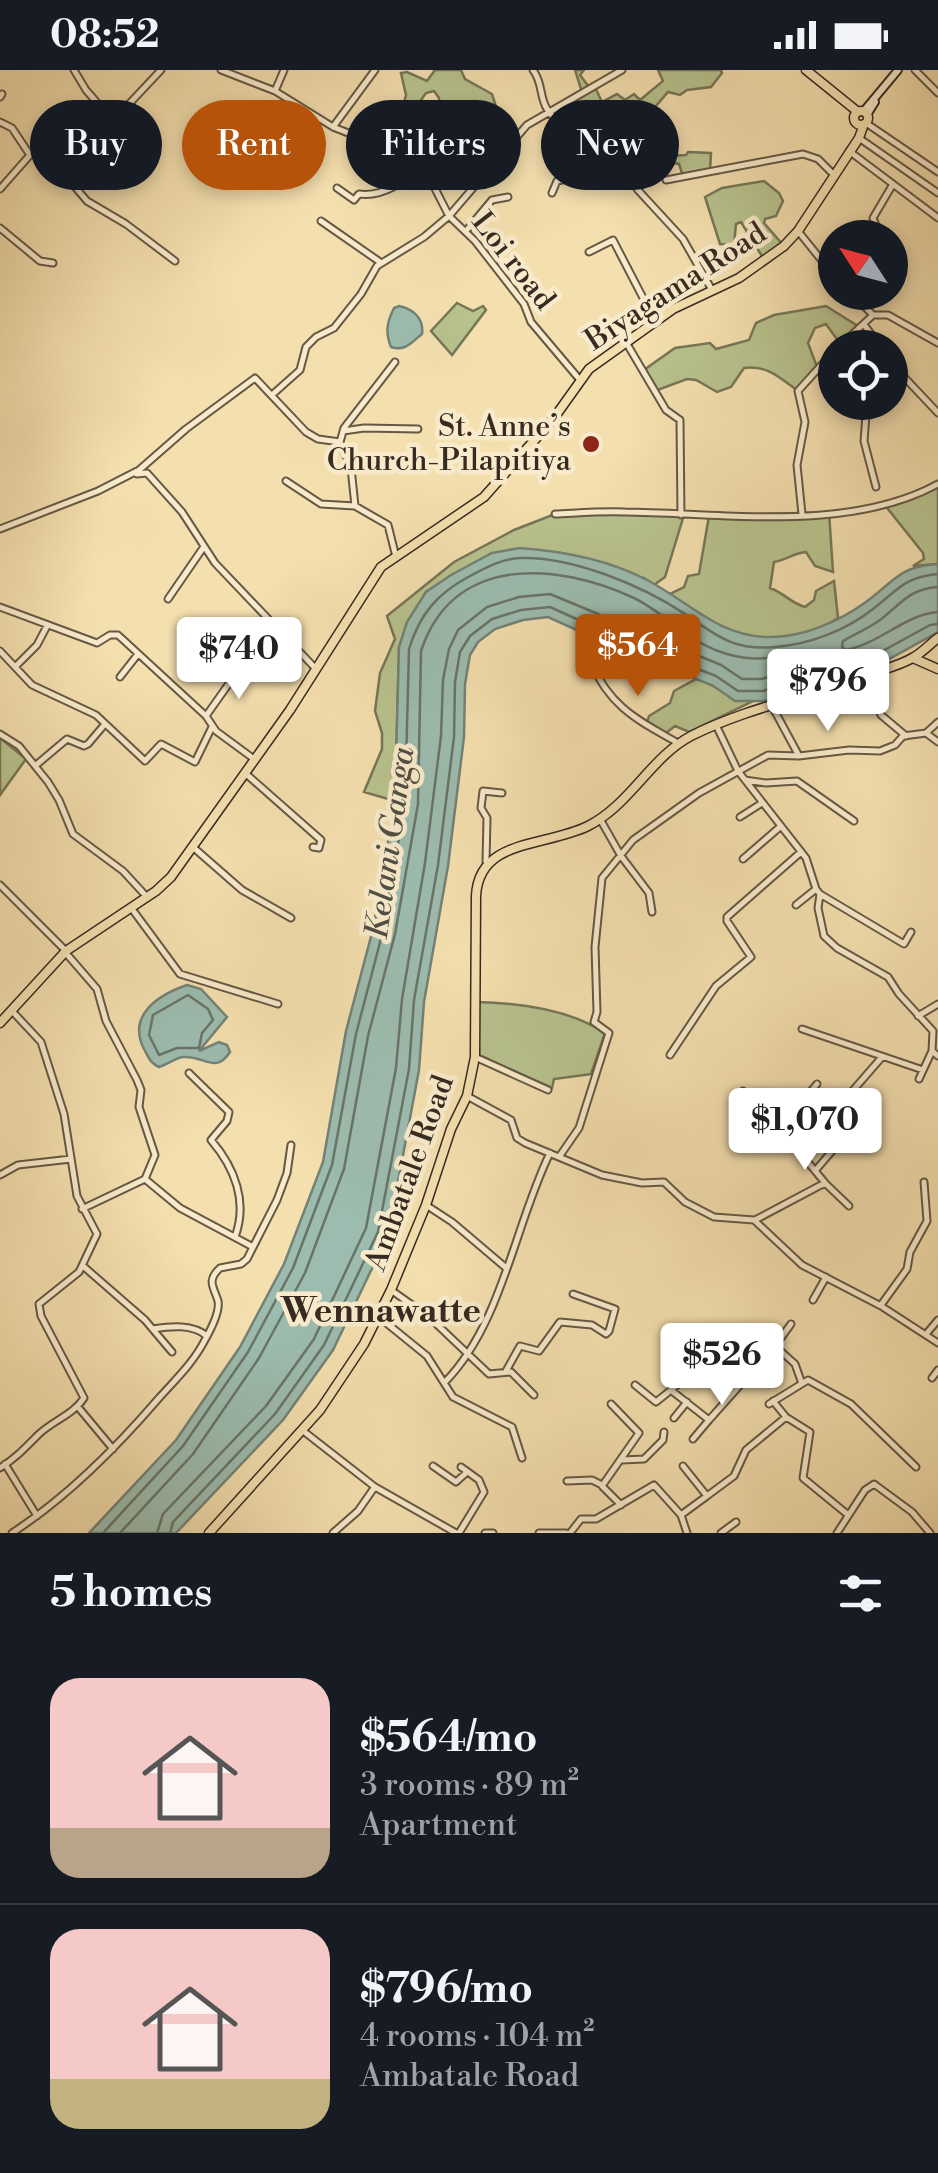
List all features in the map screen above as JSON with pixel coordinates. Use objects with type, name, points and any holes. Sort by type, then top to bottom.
[{"type":"main road","points":[[806,70],[861,118]]},
{"type":"main road","name":"Biyagama Road","points":[[849,150],[860,138],[861,118]]},
{"type":"main road","name":"Biyagama Road","points":[[0,1023],[65,951],[164,885],[194,848],[316,670],[374,576],[484,497],[550,422],[580,380],[655,321],[769,259],[798,231],[849,150],[861,118]]},
{"type":"main road","points":[[486,862],[585,828],[600,819],[635,790],[678,743],[716,724],[913,658],[938,638]]},
{"type":"main road","points":[[913,658],[938,668]]},
{"type":"main road","name":"Ambatale Road","points":[[213,1532],[336,1389],[378,1317],[426,1206],[451,1128],[467,1096],[475,1057],[476,881],[486,862]]},
{"type":"street","points":[[74,70],[95,100]]},
{"type":"street","points":[[133,100],[161,70]]},
{"type":"street","points":[[221,70],[276,91],[346,132]]},
{"type":"street","points":[[276,91],[284,70]]},
{"type":"street","points":[[332,127],[375,70]]},
{"type":"street","points":[[533,70],[542,83],[543,100]]},
{"type":"street","points":[[568,100],[622,70]]},
{"type":"street","points":[[898,70],[861,118],[938,172]]},
{"type":"street","points":[[916,70],[938,93]]},
{"type":"street","points":[[273,394],[300,370],[306,347],[334,328],[380,262],[424,237],[449,216],[514,139],[541,117]]},
{"type":"street","points":[[0,136],[3,123],[15,131],[30,155],[0,187]]},
{"type":"street","points":[[860,138],[938,194]]},
{"type":"street","points":[[849,150],[938,218]]},
{"type":"street","points":[[679,178],[803,154],[818,159],[834,175]]},
{"type":"street","points":[[873,220],[893,184]]},
{"type":"street","points":[[337,188],[354,200],[359,194],[385,190]]},
{"type":"street","points":[[78,190],[87,201],[175,261]]},
{"type":"street","points":[[436,190],[449,216]]},
{"type":"street","points":[[637,190],[683,239],[712,291]]},
{"type":"street","points":[[466,231],[487,204],[495,198],[508,197]]},
{"type":"street","name":"Loi road","points":[[449,216],[466,231],[524,304],[531,322],[580,380]]},
{"type":"street","points":[[322,220],[380,262]]},
{"type":"street","points":[[0,228],[40,261],[53,263]]},
{"type":"street","points":[[798,231],[818,256]]},
{"type":"street","points":[[589,252],[612,240],[655,321]]},
{"type":"street","points":[[868,310],[873,315],[888,315],[938,342]]},
{"type":"street","points":[[860,330],[873,315]]},
{"type":"street","points":[[865,326],[868,330]]},
{"type":"street","points":[[627,344],[666,410],[680,420],[680,515]]},
{"type":"street","points":[[356,506],[350,468],[340,442],[343,431],[395,362]]},
{"type":"street","points":[[802,514],[797,465],[805,422],[798,391],[818,370]]},
{"type":"street","points":[[137,474],[186,429],[255,378],[306,432],[318,439],[340,442]]},
{"type":"street","points":[[908,381],[938,413]]},
{"type":"street","points":[[866,420],[864,441],[876,487]]},
{"type":"street","points":[[343,431],[418,429]]},
{"type":"street","points":[[0,518],[3,528],[98,491],[138,470],[137,474]]},
{"type":"street","points":[[137,474],[143,471],[154,479],[182,512],[222,572],[316,670]]},
{"type":"street","points":[[286,481],[321,504],[356,506],[388,525],[396,557]]},
{"type":"street","points":[[555,514],[802,514],[910,500],[938,484]]},
{"type":"street","points":[[168,599],[204,548]]},
{"type":"street","points":[[0,607],[100,643],[110,635],[118,635],[206,716],[212,727],[254,759]]},
{"type":"street","points":[[15,666],[37,645],[47,625]]},
{"type":"street","points":[[199,648],[236,676],[206,716]]},
{"type":"street","points":[[0,651],[32,685],[96,715],[145,761],[161,744],[195,762],[212,727]]},
{"type":"street","points":[[120,677],[138,654]]},
{"type":"street","points":[[590,661],[618,707],[678,743]]},
{"type":"street","points":[[864,676],[881,715],[906,736]]},
{"type":"street","points":[[771,703],[799,756]]},
{"type":"street","points":[[559,1157],[579,1128],[609,1033],[594,1022],[595,948],[602,878],[633,840],[699,793],[768,755],[880,752],[906,736],[926,733],[938,722]]},
{"type":"street","points":[[35,766],[67,739],[88,744],[106,723]]},
{"type":"street","points":[[716,724],[738,771],[801,852],[818,892],[824,936],[848,955],[888,977],[933,1031],[935,1054],[919,1079]]},
{"type":"street","points":[[926,733],[938,742]]},
{"type":"street","points":[[0,734],[19,746],[35,766],[59,800],[73,834],[123,871],[147,898]]},
{"type":"street","points":[[244,773],[321,840],[319,848],[312,847]]},
{"type":"street","points":[[745,780],[797,781],[854,820]]},
{"type":"street","points":[[486,862],[487,818],[481,808],[484,791],[502,793]]},
{"type":"street","points":[[740,818],[762,803]]},
{"type":"street","points":[[600,819],[620,856],[648,893],[652,912]]},
{"type":"street","points":[[743,860],[781,826]]},
{"type":"street","points":[[194,848],[242,890],[291,918]]},
{"type":"street","points":[[670,1055],[716,986],[752,956],[728,917],[801,852]]},
{"type":"street","points":[[0,885],[97,989],[106,1021],[141,1090],[139,1107],[155,1155],[154,1166],[145,1179],[82,1210]]},
{"type":"street","points":[[796,906],[818,892]]},
{"type":"street","points":[[818,892],[904,944],[911,932]]},
{"type":"street","points":[[130,906],[180,974],[278,1004]]},
{"type":"street","points":[[918,1016],[938,1004]]},
{"type":"street","points":[[12,1011],[41,1042],[64,1114],[74,1183],[82,1210],[97,1234],[72,1280],[39,1304],[84,1395],[78,1406],[38,1434],[25,1452],[3,1466],[37,1516]]},
{"type":"street","points":[[802,1028],[923,1070]]},
{"type":"street","points":[[475,1057],[548,1090]]},
{"type":"street","points":[[849,1095],[882,1057]]},
{"type":"street","points":[[189,1073],[229,1112],[211,1140],[226,1159],[238,1188],[240,1214],[235,1237]]},
{"type":"street","points":[[780,1128],[817,1084]]},
{"type":"street","points":[[743,1091],[849,1206]]},
{"type":"street","points":[[467,1096],[511,1120],[517,1138],[602,1174],[642,1183],[664,1182],[685,1202],[714,1217],[754,1220],[826,1184]]},
{"type":"street","points":[[803,1156],[836,1114]]},
{"type":"street","points":[[815,1171],[861,1118]]},
{"type":"street","points":[[12,1533],[113,1450],[188,1368],[208,1336],[218,1302],[210,1284],[212,1277],[220,1268],[240,1264],[254,1248],[287,1173],[291,1145]]},
{"type":"street","points":[[445,1382],[486,1318],[550,1153]]},
{"type":"street","points":[[0,1175],[18,1165],[72,1158]]},
{"type":"street","points":[[145,1179],[180,1208],[254,1248]]},
{"type":"street","points":[[881,1306],[908,1269],[910,1252],[926,1221],[924,1182]]},
{"type":"street","points":[[426,1206],[452,1222],[506,1268]]},
{"type":"street","points":[[754,1220],[802,1265],[881,1306],[938,1344]]},
{"type":"street","points":[[83,1266],[153,1328],[172,1352]]},
{"type":"street","points":[[812,1300],[826,1277]]},
{"type":"street","points":[[391,1290],[430,1317],[489,1374],[512,1372],[534,1394]]},
{"type":"street","points":[[506,1371],[520,1346],[539,1351],[560,1322],[592,1324],[606,1334],[609,1331],[614,1307],[574,1294]]},
{"type":"street","points":[[378,1317],[427,1356],[452,1397],[512,1427],[522,1458]]},
{"type":"street","points":[[926,1333],[938,1320]]},
{"type":"street","points":[[694,1439],[791,1324]]},
{"type":"street","points":[[153,1328],[184,1327],[208,1336]]},
{"type":"street","points":[[636,1385],[656,1402],[682,1382],[706,1337]]},
{"type":"street","points":[[776,1346],[795,1364],[801,1381]]},
{"type":"street","points":[[932,1378],[938,1370]]},
{"type":"street","points":[[848,1515],[803,1478],[810,1432],[771,1403],[801,1381],[808,1380],[851,1404],[916,1467]]},
{"type":"street","points":[[671,1390],[709,1420]]},
{"type":"street","points":[[674,1418],[687,1402]]},
{"type":"street","points":[[602,1486],[640,1433],[611,1404]]},
{"type":"street","points":[[78,1406],[113,1450]]},
{"type":"street","points":[[681,1515],[734,1476],[746,1450],[786,1416]]},
{"type":"street","points":[[302,1430],[375,1487],[457,1533],[484,1492],[478,1480],[464,1469],[456,1482],[433,1466]]},
{"type":"street","points":[[620,1460],[644,1459],[663,1440],[664,1432]]},
{"type":"street","points":[[683,1466],[707,1496]]},
{"type":"street","points":[[567,1480],[592,1480],[621,1505]]},
{"type":"street","points":[[837,1533],[864,1490],[874,1484],[912,1512],[930,1533]]},
{"type":"street","points":[[539,1533],[573,1532],[585,1517],[596,1519],[654,1485],[681,1515],[687,1533]]},
{"type":"street","points":[[332,1533],[358,1512],[375,1487]]},
{"type":"street","points":[[721,1533],[736,1522]]},
{"type":"green space","points":[[435,70],[461,70],[465,79],[492,94],[494,100],[439,100],[434,91],[421,100],[405,100],[401,73],[427,81]]},
{"type":"green space","points":[[575,70],[584,70],[580,75],[589,87],[594,85],[601,100],[568,100],[582,92]]},
{"type":"green space","points":[[658,70],[721,70],[711,87],[687,90],[680,95],[668,92],[661,100],[640,100],[663,81]]},
{"type":"green space","points":[[711,153],[710,171],[683,176],[679,155]]},
{"type":"green space","points":[[764,181],[783,201],[776,216],[764,223],[784,246],[765,261],[741,222],[736,224],[734,245],[720,244],[705,197],[722,188]]},
{"type":"green space","points":[[457,303],[473,311],[483,306],[486,310],[452,355],[431,331]]},
{"type":"green space","points":[[818,307],[832,310],[861,328],[830,330],[826,324],[815,328],[808,343],[817,367],[798,391],[760,368],[744,368],[731,387],[717,392],[687,379],[655,391],[644,370],[675,348],[710,343],[716,349],[749,340],[756,323],[774,315]]},
{"type":"green space","points":[[938,484],[938,564],[913,566],[924,559],[923,553],[884,504],[909,500]]},
{"type":"green space","points":[[829,512],[833,572],[815,566],[806,552],[802,553],[774,562],[770,588],[805,607],[814,600],[816,591],[834,581],[838,618],[825,625],[778,637],[745,635],[715,625],[668,595],[684,587],[688,576],[699,574],[709,516]]},
{"type":"green space","points":[[555,514],[684,515],[665,577],[654,585],[644,578],[492,553],[426,592],[399,647],[395,801],[364,792],[382,749],[375,711],[380,673],[395,639],[387,616],[454,562],[514,530]]},
{"type":"green space","points":[[696,679],[753,701],[689,732],[675,726],[666,733],[647,722],[649,716],[670,703],[674,691]]},
{"type":"green space","points":[[0,738],[26,759],[0,795]]},
{"type":"green space","points":[[477,1002],[544,1009],[576,1018],[605,1033],[591,1074],[554,1079],[552,1088],[479,1055]]},
{"type":"water","points":[[399,306],[417,315],[422,334],[408,345],[396,348],[391,347],[388,327],[394,308]]},
{"type":"water","name":"Kelani Ganga","points":[[520,548],[568,554],[616,567],[660,587],[718,624],[767,637],[806,632],[832,622],[906,572],[938,564],[938,632],[871,669],[765,701],[735,701],[712,685],[548,617],[495,629],[478,642],[470,655],[465,684],[464,737],[448,866],[424,1002],[419,1070],[388,1235],[333,1350],[283,1420],[176,1533],[89,1533],[176,1440],[240,1347],[284,1264],[323,1162],[346,1031],[373,929],[395,801],[399,647],[407,622],[426,592],[451,575],[492,553]]},
{"type":"water","points":[[187,985],[201,989],[227,1017],[199,1051],[219,1042],[227,1045],[230,1052],[219,1062],[183,1057],[159,1067],[150,1060],[140,1037],[142,1016],[166,994]]},
{"type":"place","name":"St. Anne’s Church-Pilapitiya","points":[[591,444]]},
{"type":"district","name":"Wennawatte","points":[[381,1311]]}]
